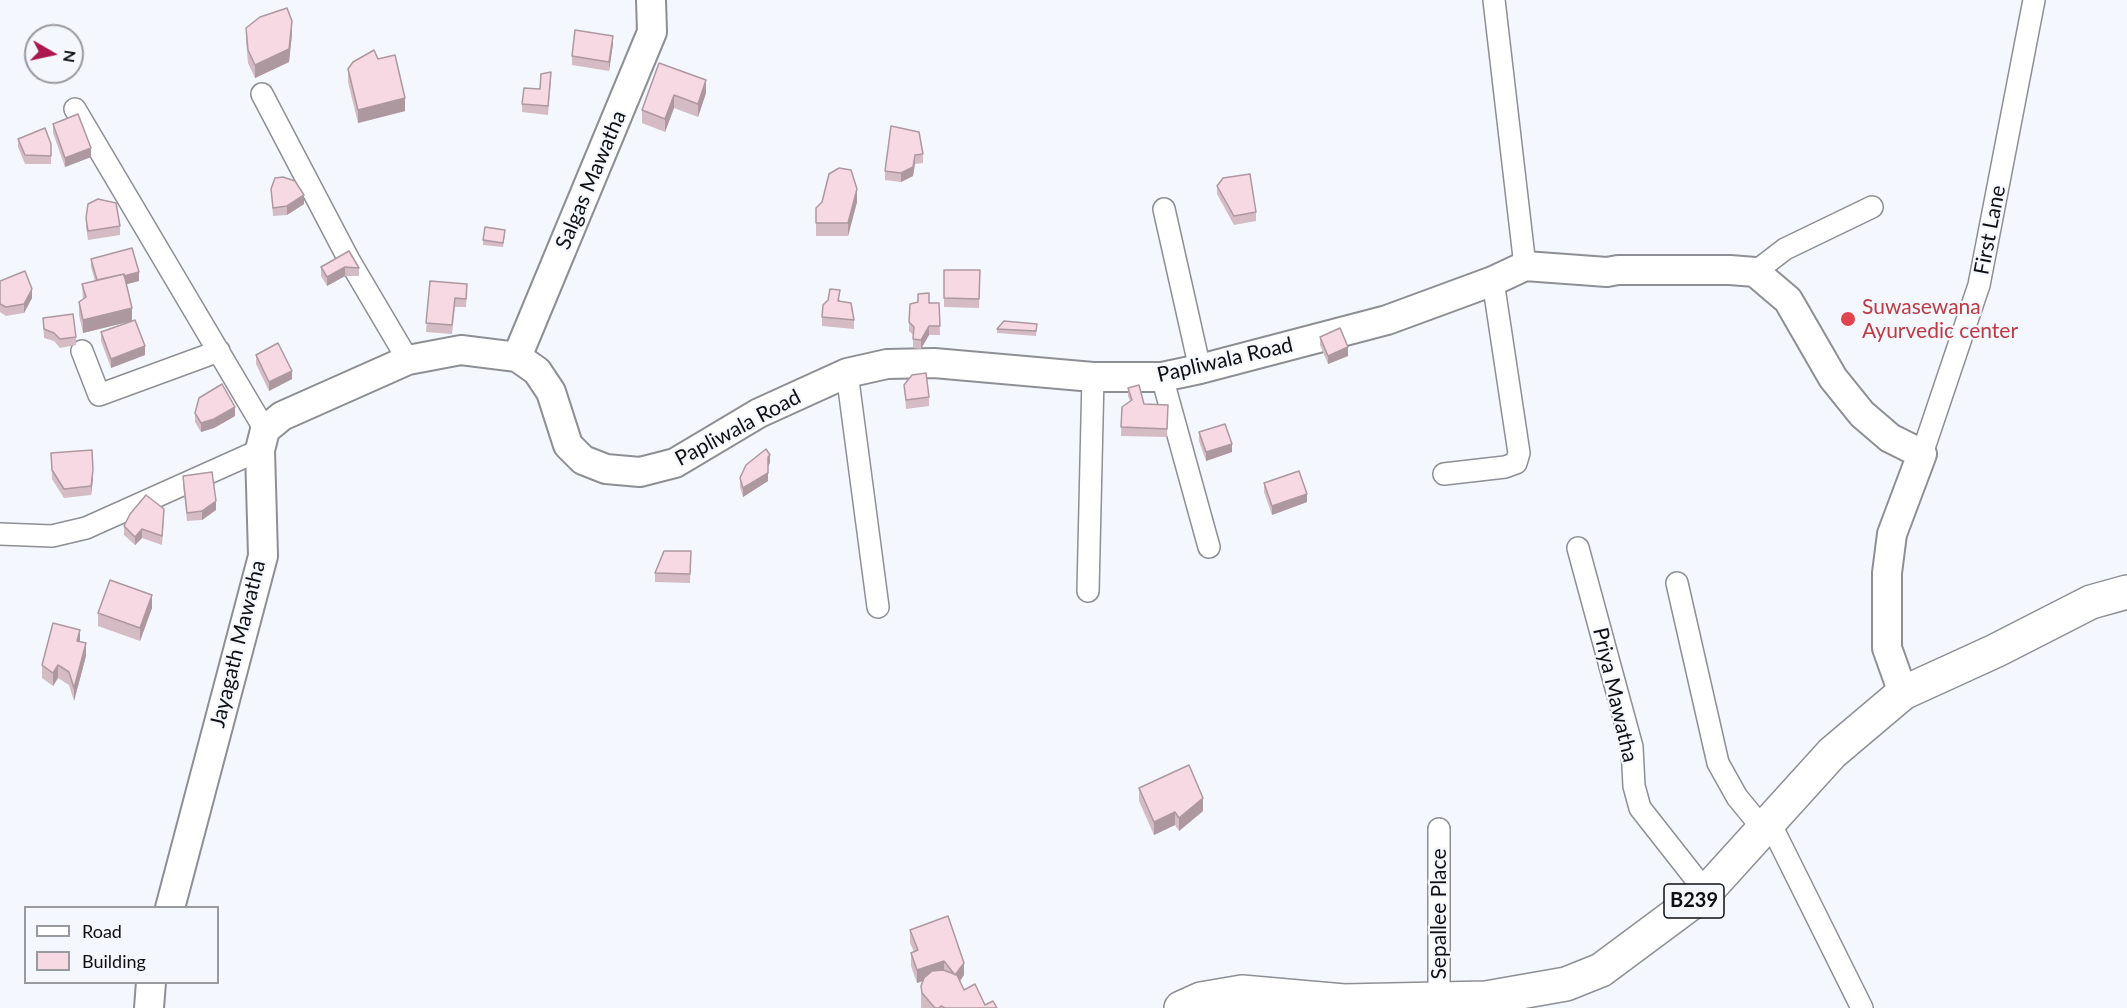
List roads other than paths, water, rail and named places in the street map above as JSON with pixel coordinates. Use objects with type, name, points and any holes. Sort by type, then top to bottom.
[{"type":"main road","name":"B239","points":[[1181,1008],[1201,999],[1242,992],[1344,1001],[1439,999],[1488,1003],[1566,984],[1600,970],[1707,891],[1832,753],[1903,693],[1995,651],[2091,602],[2127,592]]},
{"type":"street","name":"Salgas Mawatha","points":[[517,357],[652,32],[651,0]]},
{"type":"street","points":[[1494,0],[1525,266]]},
{"type":"street","name":"First Lane","points":[[1922,454],[1980,285],[2034,0]]},
{"type":"street","points":[[262,94],[350,260],[408,360]]},
{"type":"street","points":[[75,109],[219,351],[263,440]]},
{"type":"street","points":[[1872,207],[1785,249],[1755,272],[1788,300],[1833,378],[1862,414],[1890,438],[1922,454],[1892,534],[1887,573],[1887,648],[1903,693]]},
{"type":"street","points":[[1164,209],[1200,369]]},
{"type":"street","name":"Papliwala Road","points":[[517,357],[537,371],[551,392],[568,445],[583,460],[606,469],[640,472],[675,464],[759,413],[847,373],[888,364],[934,363],[1093,377],[1162,377],[1387,320],[1493,281],[1525,266],[1608,272],[1618,270],[1755,272]]},
{"type":"street","points":[[1444,474],[1505,467],[1516,462],[1519,453],[1493,281]]},
{"type":"street","points":[[0,534],[52,536],[86,528],[263,440],[282,416],[408,360],[461,350],[517,357]]},
{"type":"street","points":[[82,351],[99,395],[219,351]]},
{"type":"street","points":[[847,373],[878,607]]},
{"type":"street","points":[[1088,591],[1093,377]]},
{"type":"street","points":[[1162,377],[1209,547]]},
{"type":"street","name":"Jayagath Mawatha","points":[[171,906],[262,556],[263,440]]},
{"type":"street","name":"Priya Mawatha","points":[[1578,549],[1632,747],[1634,786],[1640,808],[1707,891]]},
{"type":"street","points":[[1677,583],[1718,763],[1737,797],[1767,827],[1862,1008]]},
{"type":"street","name":"Sepallee Place","points":[[1439,829],[1439,999]]},
{"type":"street","points":[[148,1008],[151,984]]},
{"type":"place","name":"Suwasewana Ayurvedic center","points":[[1848,319]]}]
